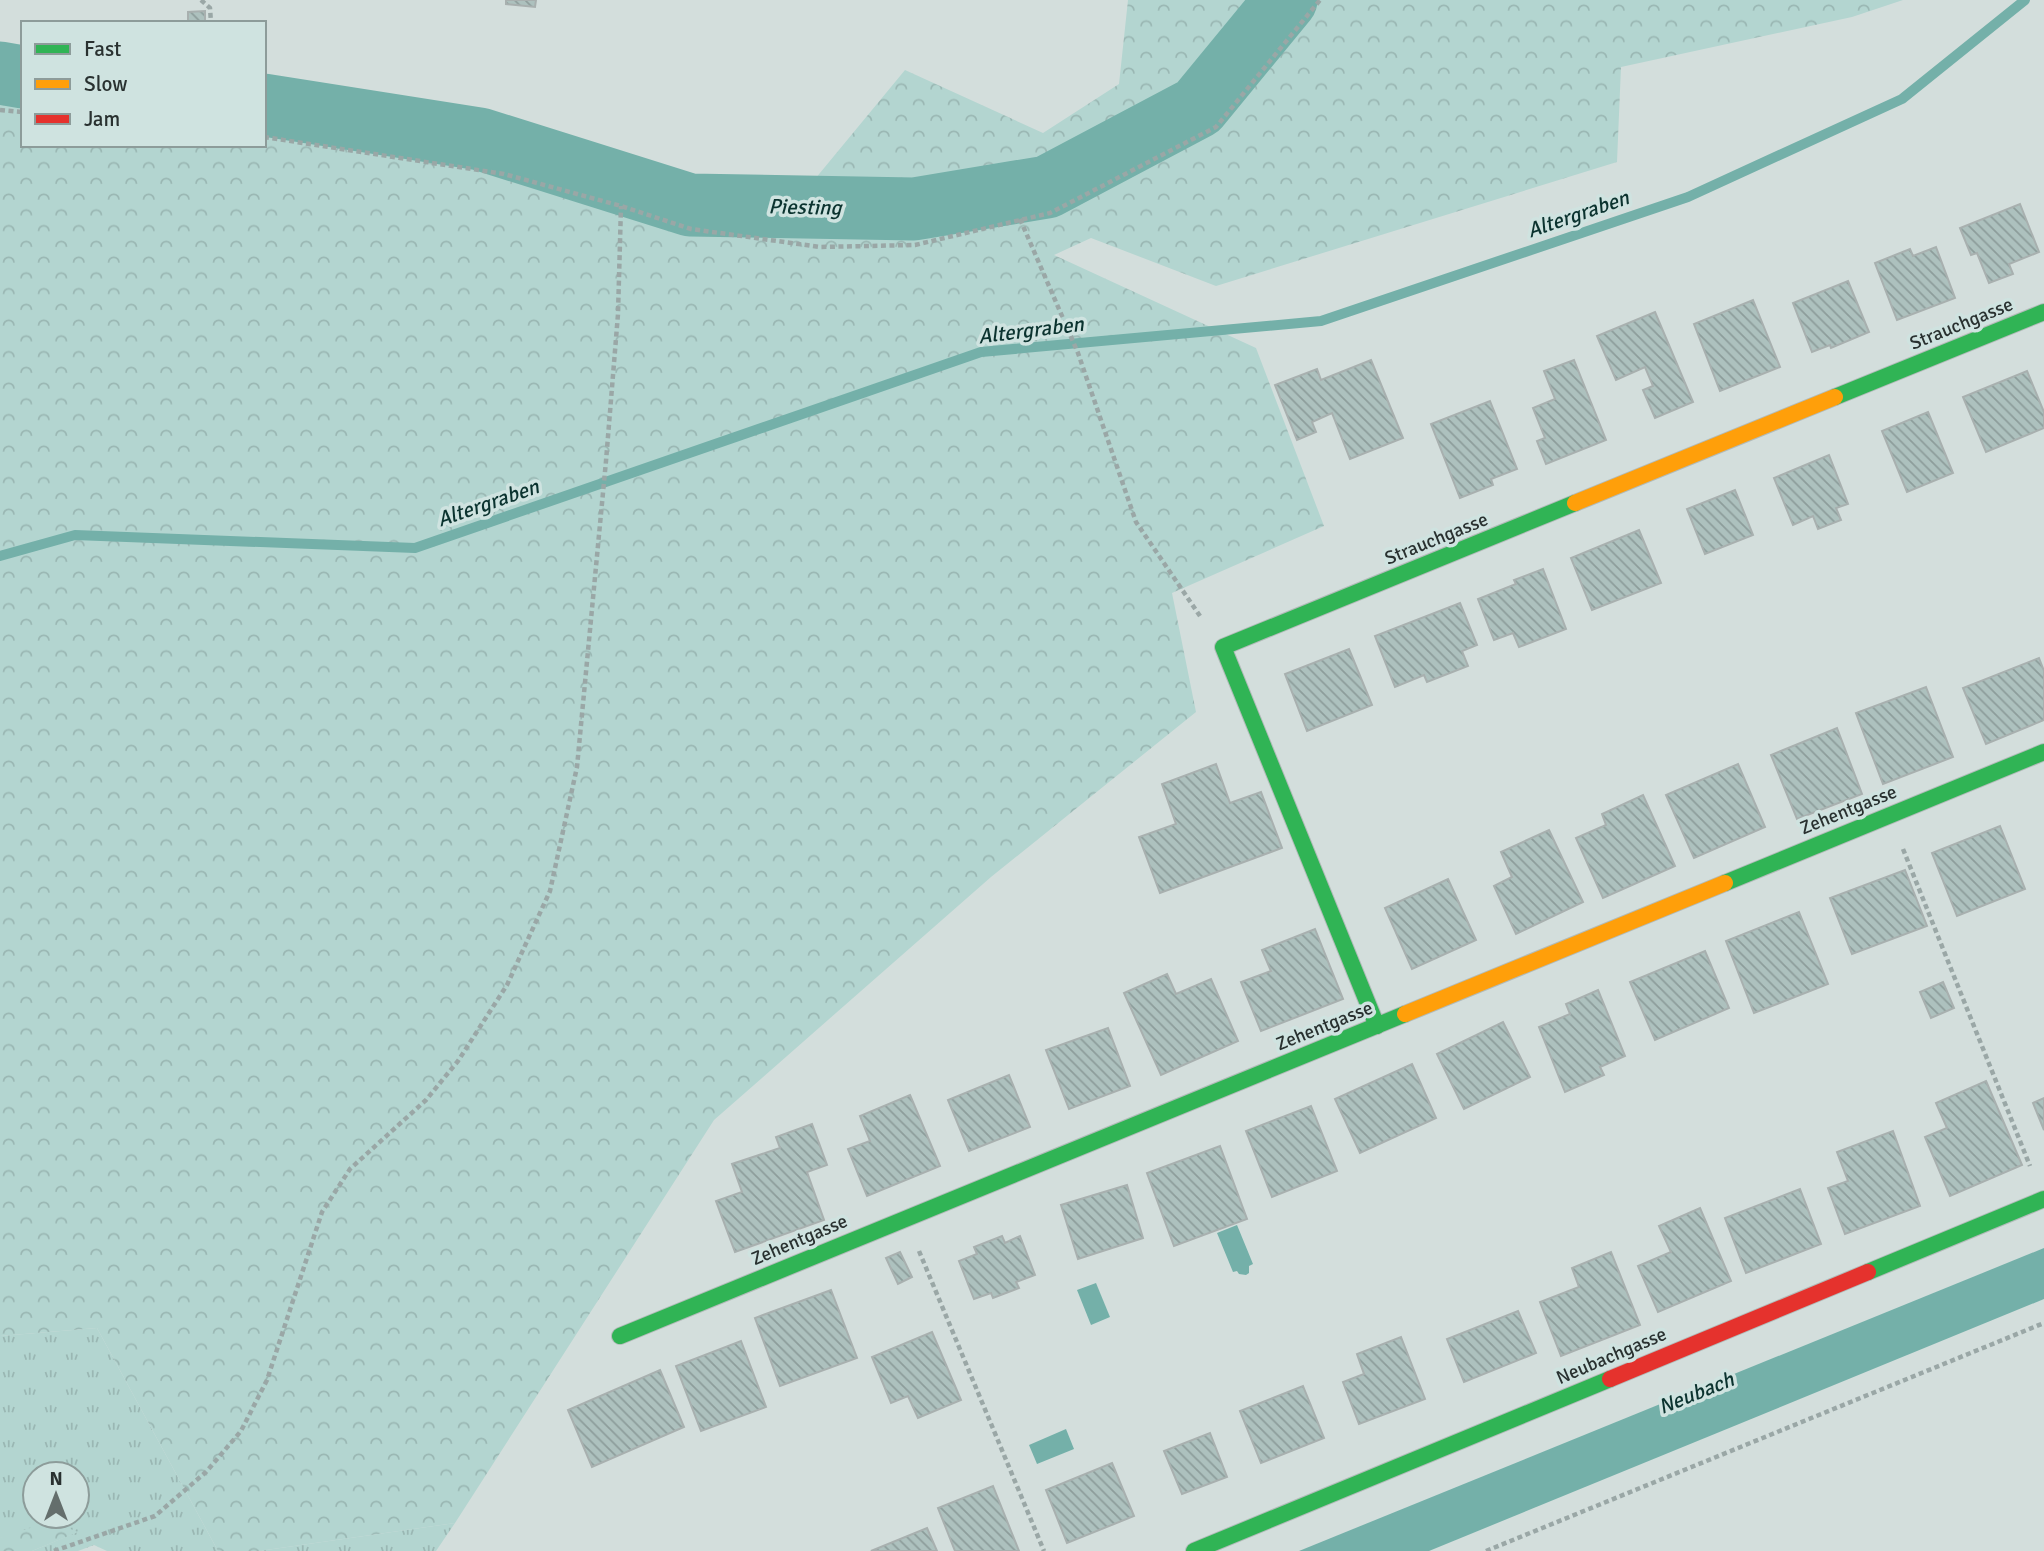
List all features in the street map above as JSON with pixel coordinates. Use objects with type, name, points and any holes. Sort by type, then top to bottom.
[{"type":"street","name":"Strauchgasse","points":[[1223,648],[2044,312]]},
{"type":"street","points":[[1223,648],[1377,1027]]},
{"type":"street","name":"Zehentgasse","points":[[620,1336],[2044,752]]},
{"type":"street","name":"Neubachgasse","points":[[1194,1551],[2044,1199]]},
{"type":"path","points":[[201,0],[210,8],[211,21]]},
{"type":"path","points":[[266,136],[504,174],[621,206],[691,229],[820,247],[915,245],[1050,212],[1216,127],[1320,0]]},
{"type":"path","points":[[0,110],[21,113]]},
{"type":"path","points":[[54,1551],[155,1516],[206,1472],[241,1431],[267,1381],[322,1212],[349,1168],[426,1100],[458,1061],[507,985],[550,891],[577,767],[618,314],[621,206]]},
{"type":"path","points":[[1020,219],[1078,353],[1136,522],[1223,648]]},
{"type":"path","points":[[1889,815],[2044,1199]]},
{"type":"path","points":[[905,1218],[1044,1551]]},
{"type":"path","points":[[1486,1551],[2044,1323]]},
{"type":"green space","points":[[1128,0],[1903,0],[1852,17],[1621,67],[1617,162],[1216,286],[1091,238],[1054,255],[1256,348],[1324,526],[1172,593],[1196,712],[991,877],[714,1120],[455,1523],[259,1551],[218,1551],[97,1328],[0,1336],[0,91],[21,93],[21,147],[266,147],[266,120],[796,202],[905,70],[1043,133],[1119,84]]},
{"type":"green space","points":[[97,1328],[218,1551],[107,1551],[94,1545],[78,1551],[32,1551],[77,1532],[0,1538],[0,1336]]},
{"type":"green space","points":[[455,1523],[436,1551],[259,1551]]},
{"type":"green space","points":[[24,1530],[78,1532],[32,1551],[0,1551],[0,1538]]},
{"type":"water","points":[[1237,1225],[1253,1264],[1249,1266],[1249,1273],[1246,1275],[1233,1272],[1217,1233]]},
{"type":"water","name":"Neubach","points":[[2044,1248],[2044,1299],[1429,1551],[1299,1551]]},
{"type":"water","points":[[1096,1283],[1110,1317],[1091,1325],[1077,1290]]},
{"type":"water","points":[[1066,1429],[1074,1449],[1037,1464],[1029,1445]]},
{"type":"building","points":[[506,0],[536,0],[535,7],[506,4]]},
{"type":"building","points":[[205,11],[205,21],[188,21],[188,12]]},
{"type":"building","points":[[2020,204],[2039,252],[2009,264],[2013,274],[1989,283],[1977,253],[1971,255],[1960,228]]},
{"type":"building","points":[[1936,247],[1955,298],[1897,320],[1875,263],[1910,249],[1913,256]]},
{"type":"building","points":[[1848,281],[1869,332],[1831,348],[1830,345],[1812,352],[1793,303]]},
{"type":"building","points":[[1753,300],[1780,367],[1720,391],[1694,324]]},
{"type":"building","points":[[1655,312],[1693,402],[1655,418],[1643,390],[1653,386],[1645,367],[1616,380],[1597,336]]},
{"type":"building","points":[[1371,360],[1403,438],[1350,459],[1332,413],[1312,422],[1316,432],[1297,440],[1275,385],[1317,369],[1321,380]]},
{"type":"building","points":[[1574,360],[1606,440],[1546,464],[1537,441],[1545,438],[1533,408],[1555,399],[1544,371]]},
{"type":"building","points":[[2027,371],[2044,412],[2044,428],[1986,452],[1963,397]]},
{"type":"building","points":[[1490,401],[1517,469],[1491,479],[1493,485],[1460,498],[1431,424]]},
{"type":"building","points":[[1928,412],[1953,473],[1907,492],[1882,431]]},
{"type":"building","points":[[1829,455],[1848,504],[1836,508],[1841,520],[1818,529],[1813,516],[1793,525],[1774,478]]},
{"type":"building","points":[[1735,490],[1753,535],[1705,554],[1687,509]]},
{"type":"building","points":[[1639,530],[1661,583],[1592,610],[1571,558]]},
{"type":"building","points":[[1543,569],[1566,629],[1519,647],[1513,633],[1494,640],[1478,599],[1516,584],[1514,580]]},
{"type":"building","points":[[1460,603],[1477,645],[1462,651],[1468,666],[1427,682],[1424,675],[1395,687],[1375,636]]},
{"type":"building","points":[[1349,649],[1372,705],[1307,731],[1285,674]]},
{"type":"building","points":[[2039,658],[2044,671],[2044,720],[1986,744],[1963,688]]},
{"type":"building","points":[[1926,687],[1953,757],[1883,784],[1856,713]]},
{"type":"building","points":[[1837,728],[1862,794],[1797,819],[1771,755]]},
{"type":"building","points":[[1216,764],[1230,803],[1261,792],[1282,848],[1160,893],[1139,837],[1176,824],[1162,784]]},
{"type":"building","points":[[1738,764],[1765,827],[1694,858],[1666,795]]},
{"type":"building","points":[[1643,795],[1675,866],[1603,898],[1576,838],[1606,825],[1602,814]]},
{"type":"building","points":[[2000,826],[2025,889],[1957,916],[1932,853]]},
{"type":"building","points":[[1549,830],[1583,902],[1516,934],[1494,886],[1512,877],[1501,852]]},
{"type":"building","points":[[1905,870],[1927,926],[1852,954],[1830,898]]},
{"type":"building","points":[[1448,879],[1476,940],[1412,969],[1385,908]]},
{"type":"building","points":[[1799,912],[1828,984],[1754,1013],[1726,941]]},
{"type":"building","points":[[1315,929],[1343,999],[1261,1031],[1241,982],[1271,971],[1262,950]]},
{"type":"building","points":[[1705,951],[1729,1008],[1655,1040],[1630,982]]},
{"type":"building","points":[[1167,974],[1176,994],[1211,979],[1238,1041],[1161,1075],[1124,993]]},
{"type":"building","points":[[1943,982],[1954,1008],[1931,1018],[1920,992]]},
{"type":"building","points":[[1598,990],[1625,1056],[1600,1067],[1604,1075],[1565,1092],[1539,1027],[1570,1014],[1566,1004]]},
{"type":"building","points":[[1503,1022],[1530,1077],[1464,1109],[1437,1054]]},
{"type":"building","points":[[1108,1028],[1130,1086],[1069,1109],[1046,1050]]},
{"type":"building","points":[[1412,1064],[1436,1118],[1360,1153],[1335,1099]]},
{"type":"building","points":[[1009,1075],[1030,1127],[969,1151],[948,1100]]},
{"type":"building","points":[[1986,1081],[2022,1165],[1950,1196],[1925,1137],[1947,1128],[1936,1103]]},
{"type":"building","points":[[910,1095],[940,1166],[867,1196],[848,1149],[870,1141],[860,1116]]},
{"type":"building","points":[[2044,1098],[2044,1130],[2033,1103]]},
{"type":"building","points":[[1311,1106],[1337,1171],[1272,1197],[1246,1131]]},
{"type":"building","points":[[812,1124],[827,1165],[807,1172],[824,1220],[735,1252],[716,1201],[742,1192],[732,1164],[780,1148],[776,1137]]},
{"type":"building","points":[[1893,1131],[1920,1206],[1845,1234],[1828,1188],[1848,1181],[1837,1152]]},
{"type":"building","points":[[1220,1146],[1247,1219],[1174,1246],[1147,1173]]},
{"type":"building","points":[[1127,1185],[1143,1238],[1078,1259],[1061,1205]]},
{"type":"building","points":[[1800,1189],[1821,1244],[1746,1273],[1725,1218]]},
{"type":"building","points":[[1700,1208],[1731,1281],[1658,1312],[1638,1266],[1671,1252],[1659,1226]]},
{"type":"building","points":[[1002,1236],[1005,1243],[1020,1236],[1035,1275],[1016,1282],[1019,1288],[993,1298],[991,1293],[974,1299],[959,1261],[977,1254],[974,1247]]},
{"type":"building","points":[[900,1252],[912,1277],[898,1284],[886,1258]]},
{"type":"building","points":[[1611,1252],[1640,1325],[1561,1356],[1540,1302],[1579,1287],[1572,1268]]},
{"type":"building","points":[[831,1290],[857,1358],[780,1386],[755,1318]]},
{"type":"building","points":[[1518,1311],[1536,1353],[1464,1382],[1447,1339]]},
{"type":"building","points":[[932,1332],[961,1400],[918,1418],[908,1396],[891,1403],[872,1357]]},
{"type":"building","points":[[1401,1337],[1425,1399],[1359,1424],[1343,1382],[1364,1374],[1357,1354]]},
{"type":"building","points":[[741,1341],[766,1407],[701,1431],[676,1366]]},
{"type":"building","points":[[660,1370],[684,1427],[592,1467],[568,1410]]},
{"type":"building","points":[[1303,1386],[1324,1438],[1261,1463],[1240,1411]]},
{"type":"building","points":[[1210,1433],[1227,1477],[1182,1494],[1164,1451]]},
{"type":"building","points":[[1112,1463],[1134,1516],[1067,1543],[1046,1490]]},
{"type":"building","points":[[993,1486],[1019,1551],[955,1551],[938,1508]]},
{"type":"building","points":[[927,1528],[937,1551],[871,1551]]},
{"type":"waterway","name":"Piesting","points":[[266,105],[480,139],[690,205],[914,209],[1047,187],[1198,107],[1286,0]]},
{"type":"waterway","name":"Altergraben","points":[[0,556],[75,535],[415,548],[981,352],[1321,321],[1688,197],[1902,99],[2025,0]]},
{"type":"waterway","name":"Piesting","points":[[0,73],[21,77]]},
{"type":"traffic: fast","points":[[1835,397],[2044,312]]},
{"type":"traffic: fast","points":[[1377,1026],[1223,647],[1575,503]]},
{"type":"traffic: fast","points":[[1725,883],[2044,752]]},
{"type":"traffic: fast","points":[[620,1336],[1405,1014]]},
{"type":"traffic: fast","points":[[1868,1272],[2044,1199]]},
{"type":"traffic: fast","points":[[1194,1551],[1610,1379]]},
{"type":"traffic: slow","points":[[1575,503],[1835,397]]},
{"type":"traffic: slow","points":[[1405,1014],[1725,883]]},
{"type":"traffic: jam","points":[[1610,1379],[1868,1272]]}]
